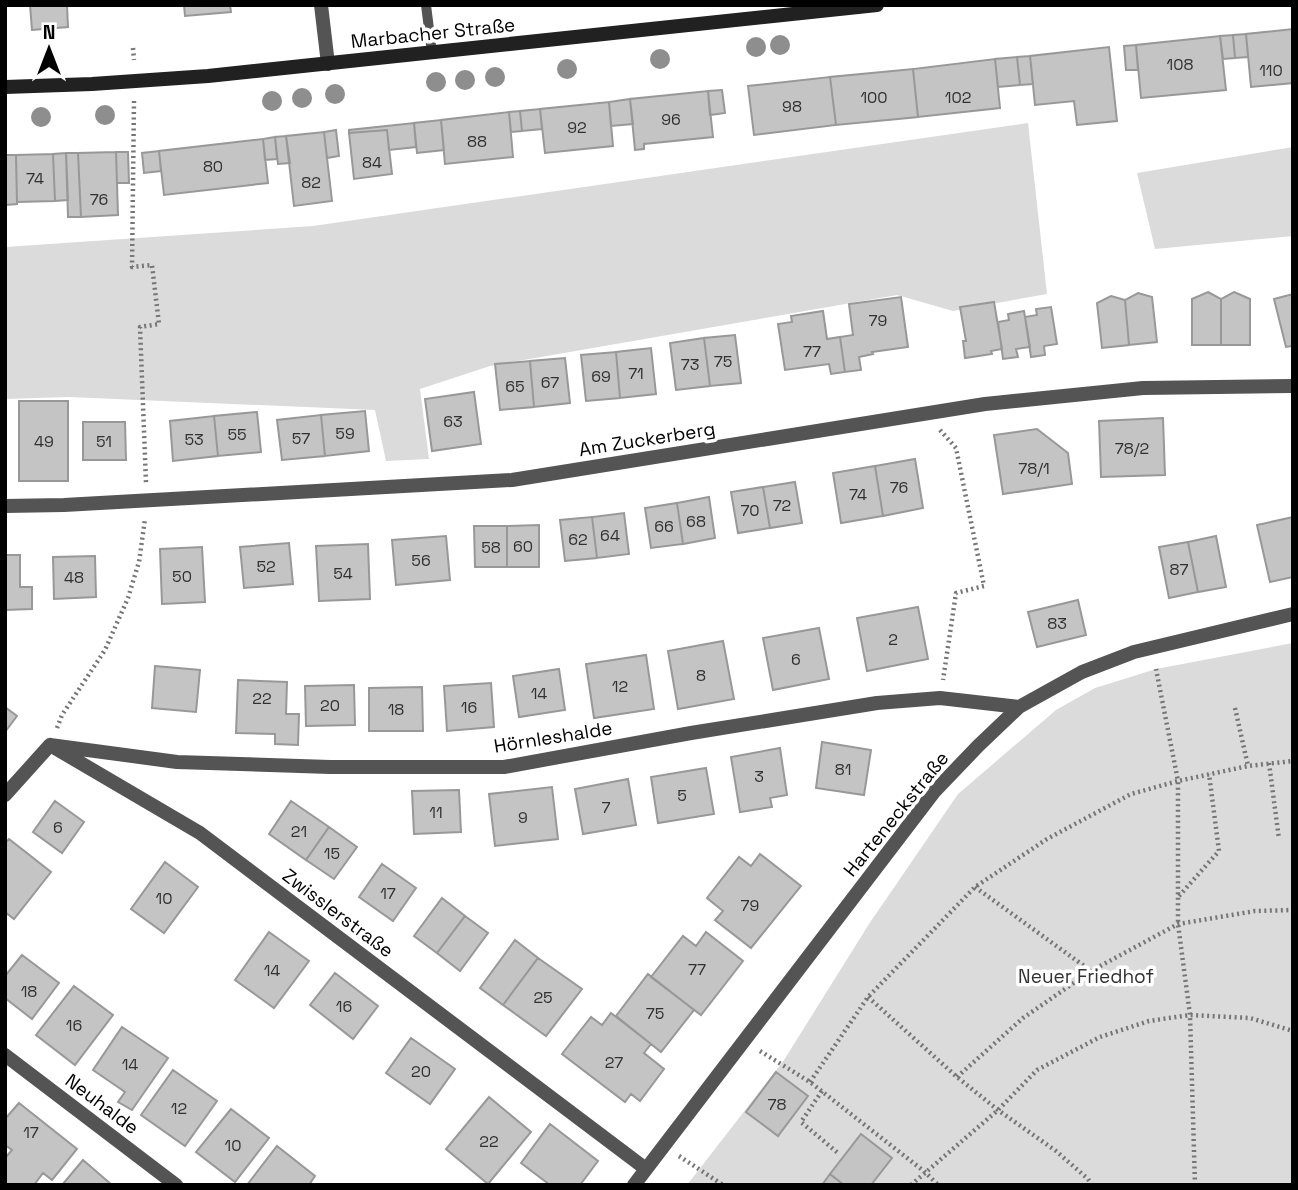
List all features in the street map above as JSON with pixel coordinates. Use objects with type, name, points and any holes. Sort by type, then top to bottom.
[{"type":"main road","name":"Marbacher Straße","points":[[5,88],[135,82],[328,64],[795,10],[877,5]]},
{"type":"street","name":"Marbacher Straße","points":[[321,5],[328,64]]},
{"type":"street","name":"Am Zuckerberg","points":[[5,506],[512,480],[985,404],[1143,388],[1293,386]]},
{"type":"street","name":"Harteneckstraße","points":[[634,1185],[934,792],[1018,707],[1082,672],[1134,652],[1293,614]]},
{"type":"street","name":"Hörnleshalde","points":[[50,744],[177,762],[330,767],[504,767],[691,733],[877,704],[940,698],[1018,707]]},
{"type":"street","points":[[5,795],[50,744]]},
{"type":"street","name":"Zwisslerstraße","points":[[50,744],[200,833],[646,1169]]},
{"type":"street","name":"Neuhalde","points":[[5,1055],[176,1185]]},
{"type":"lane","points":[[426,5],[432,53]]},
{"type":"path","points":[[50,744],[62,715],[105,650],[128,598],[145,533],[147,500],[140,327],[159,324],[152,265],[132,267],[133,139]]},
{"type":"path","points":[[925,414],[956,448],[984,586],[956,593],[940,698]]},
{"type":"path","points":[[1156,670],[1178,781],[1178,925],[1190,1015],[1195,1185]]},
{"type":"path","points":[[1235,708],[1248,766]]},
{"type":"path","points":[[810,1082],[868,997],[975,887],[1047,839],[1131,794],[1248,766],[1293,761]]},
{"type":"path","points":[[1269,763],[1279,839]]},
{"type":"path","points":[[1178,897],[1220,851],[1209,774]]},
{"type":"path","points":[[975,887],[1091,971]]},
{"type":"path","points":[[957,1077],[1023,1018],[1091,971],[1178,925],[1255,911],[1293,910]]},
{"type":"path","points":[[868,997],[957,1077],[1056,1151],[1092,1185]]},
{"type":"path","points":[[912,1185],[998,1110],[1037,1070],[1100,1037],[1149,1021],[1190,1015],[1250,1018],[1293,1031]]},
{"type":"path","points":[[744,1041],[810,1082],[938,1185]]},
{"type":"path","points":[[822,1091],[801,1122],[838,1153]]},
{"type":"path","points":[[664,1145],[723,1185]]},
{"type":"green space","points":[[1028,123],[1047,294],[953,311],[897,295],[490,366],[420,389],[429,459],[386,461],[375,410],[69,397],[5,399],[5,247],[313,226]]},
{"type":"green space","points":[[1293,147],[1293,236],[1155,249],[1137,173]]},
{"type":"green space","name":"Neuer Friedhof","points":[[1293,643],[1293,1185],[687,1185],[784,1060],[869,924],[958,794],[1056,710],[1095,688],[1156,669]]},
{"type":"building","points":[[30,5],[67,5],[68,27],[32,30]]},
{"type":"building","points":[[184,5],[230,5],[231,12],[185,16]]},
{"type":"building","points":[[1293,29],[1293,83],[1251,87],[1246,34]]},
{"type":"building","points":[[1246,34],[1248,57],[1235,58],[1233,35]]},
{"type":"building","points":[[1233,35],[1235,58],[1223,59],[1220,36]]},
{"type":"building","points":[[1220,36],[1226,90],[1141,98],[1136,45]]},
{"type":"building","points":[[1136,45],[1138,70],[1126,70],[1124,46]]},
{"type":"building","points":[[1109,47],[1117,121],[1077,125],[1074,101],[1035,105],[1030,56]]},
{"type":"building","points":[[1030,56],[1033,84],[1020,85],[1017,57]]},
{"type":"building","points":[[1017,57],[1020,85],[998,87],[995,59]]},
{"type":"building","points":[[995,59],[1000,108],[918,117],[913,69]]},
{"type":"building","points":[[913,69],[918,117],[836,125],[830,77]]},
{"type":"building","points":[[830,77],[836,125],[754,135],[748,86]]},
{"type":"building","points":[[722,90],[725,113],[710,115],[708,91]]},
{"type":"building","points":[[708,91],[713,137],[644,144],[644,149],[635,150],[630,99]]},
{"type":"building","points":[[630,99],[633,124],[611,126],[609,102]]},
{"type":"building","points":[[609,102],[613,146],[545,153],[540,109]]},
{"type":"building","points":[[540,109],[542,129],[522,131],[520,111]]},
{"type":"building","points":[[520,111],[522,131],[511,132],[509,112]]},
{"type":"building","points":[[509,112],[513,157],[445,164],[441,120]]},
{"type":"building","points":[[441,120],[444,150],[417,153],[414,123]]},
{"type":"building","points":[[414,123],[416,147],[389,150],[387,130],[349,133],[349,130]]},
{"type":"building","points":[[336,130],[339,156],[327,158],[324,132]]},
{"type":"building","points":[[387,130],[392,174],[354,179],[349,133]]},
{"type":"building","points":[[324,132],[332,201],[294,206],[286,136]]},
{"type":"building","points":[[286,136],[290,163],[278,164],[275,137]]},
{"type":"building","points":[[275,137],[277,159],[265,160],[263,139]]},
{"type":"building","points":[[263,139],[268,183],[164,195],[159,151]]},
{"type":"building","points":[[159,151],[161,171],[144,173],[142,153]]},
{"type":"building","points":[[116,152],[118,215],[81,217],[78,153]]},
{"type":"building","points":[[116,152],[128,152],[129,183],[117,183]]},
{"type":"building","points":[[66,153],[68,200],[55,201],[53,154]]},
{"type":"building","points":[[66,153],[78,153],[81,217],[68,217]]},
{"type":"building","points":[[53,154],[55,201],[17,202],[16,155]]},
{"type":"building","points":[[5,155],[16,155],[17,204],[6,205]]},
{"type":"building","points":[[1208,292],[1221,299],[1221,345],[1192,345],[1192,299]]},
{"type":"building","points":[[1234,292],[1250,299],[1250,345],[1221,345],[1221,299]]},
{"type":"building","points":[[1138,293],[1152,297],[1157,342],[1129,345],[1125,300]]},
{"type":"building","points":[[1293,294],[1293,346],[1286,347],[1274,299]]},
{"type":"building","points":[[1111,296],[1125,300],[1129,345],[1102,348],[1097,303]]},
{"type":"building","points":[[901,297],[908,347],[872,352],[873,354],[859,357],[861,370],[845,372],[840,337],[853,335],[849,304]]},
{"type":"building","points":[[994,302],[1002,349],[991,351],[992,354],[965,358],[963,341],[966,341],[960,307]]},
{"type":"building","points":[[1051,307],[1057,344],[1044,346],[1045,355],[1031,357],[1025,317],[1037,315],[1036,309]]},
{"type":"building","points":[[823,311],[827,339],[840,337],[845,372],[831,374],[829,364],[785,370],[778,324],[792,322],[791,316]]},
{"type":"building","points":[[1024,311],[1030,347],[1016,349],[1018,357],[1003,359],[998,322],[1009,320],[1008,314]]},
{"type":"building","points":[[735,335],[741,383],[710,386],[704,338]]},
{"type":"building","points":[[704,338],[710,386],[676,390],[670,343]]},
{"type":"building","points":[[651,348],[656,394],[620,398],[616,352]]},
{"type":"building","points":[[616,352],[620,398],[586,401],[581,355]]},
{"type":"building","points":[[565,358],[570,403],[534,407],[530,361]]},
{"type":"building","points":[[530,361],[534,407],[500,410],[495,364]]},
{"type":"building","points":[[474,392],[481,444],[432,451],[425,399]]},
{"type":"building","points":[[19,401],[68,401],[68,481],[19,481]]},
{"type":"building","points":[[365,411],[369,451],[325,456],[321,415]]},
{"type":"building","points":[[257,412],[261,452],[218,456],[214,416]]},
{"type":"building","points":[[321,415],[325,456],[282,460],[277,420]]},
{"type":"building","points":[[214,416],[218,456],[173,461],[170,421]]},
{"type":"building","points":[[1163,418],[1165,475],[1101,477],[1099,421]]},
{"type":"building","points":[[83,422],[125,422],[126,460],[83,460]]},
{"type":"building","points":[[1037,429],[1068,453],[1072,484],[1003,494],[994,435]]},
{"type":"building","points":[[915,459],[923,508],[883,516],[875,466]]},
{"type":"building","points":[[875,466],[883,516],[841,523],[833,473]]},
{"type":"building","points":[[795,482],[802,523],[770,528],[763,487]]},
{"type":"building","points":[[763,487],[770,528],[738,533],[731,492]]},
{"type":"building","points":[[709,497],[715,538],[683,544],[677,503]]},
{"type":"building","points":[[677,503],[683,544],[651,548],[645,508]]},
{"type":"building","points":[[624,513],[629,554],[597,558],[592,517]]},
{"type":"building","points":[[592,517],[597,558],[565,561],[560,520]]},
{"type":"building","points":[[1293,517],[1293,577],[1270,582],[1257,525]]},
{"type":"building","points":[[539,525],[539,567],[507,567],[507,526]]},
{"type":"building","points":[[474,526],[507,526],[507,567],[475,567]]},
{"type":"building","points":[[446,536],[450,580],[396,585],[392,540]]},
{"type":"building","points":[[1216,536],[1226,587],[1198,592],[1188,542]]},
{"type":"building","points":[[1188,542],[1198,592],[1169,598],[1159,547]]},
{"type":"building","points":[[289,543],[293,584],[244,588],[240,547]]},
{"type":"building","points":[[368,544],[370,599],[319,601],[316,546]]},
{"type":"building","points":[[202,547],[205,602],[162,604],[160,549]]},
{"type":"building","points":[[5,555],[20,555],[20,587],[32,587],[32,609],[5,610]]},
{"type":"building","points":[[95,556],[96,597],[54,599],[53,557]]},
{"type":"building","points":[[1078,600],[1086,635],[1037,647],[1028,612]]},
{"type":"building","points":[[918,607],[928,659],[867,671],[857,618]]},
{"type":"building","points":[[819,628],[829,679],[773,690],[763,638]]},
{"type":"building","points":[[723,641],[734,699],[678,709],[668,651]]},
{"type":"building","points":[[646,655],[654,709],[594,718],[586,664]]},
{"type":"building","points":[[155,666],[200,670],[196,712],[152,708]]},
{"type":"building","points":[[559,669],[565,710],[519,717],[513,676]]},
{"type":"building","points":[[238,680],[287,682],[286,714],[299,714],[298,745],[275,744],[275,734],[236,733]]},
{"type":"building","points":[[491,683],[494,727],[447,731],[444,686]]},
{"type":"building","points":[[354,685],[355,725],[306,726],[305,686]]},
{"type":"building","points":[[422,687],[423,731],[369,731],[369,688]]},
{"type":"building","points":[[5,707],[17,716],[5,732]]},
{"type":"building","points":[[822,742],[871,750],[864,795],[816,788]]},
{"type":"building","points":[[780,748],[787,795],[770,798],[772,807],[740,812],[731,757]]},
{"type":"building","points":[[706,768],[714,814],[658,823],[651,777]]},
{"type":"building","points":[[628,779],[636,825],[583,834],[575,789]]},
{"type":"building","points":[[552,787],[558,839],[495,846],[489,794]]},
{"type":"building","points":[[459,790],[461,832],[414,834],[412,791]]},
{"type":"building","points":[[55,801],[84,822],[62,853],[33,832]]},
{"type":"building","points":[[291,801],[329,827],[306,860],[269,834]]},
{"type":"building","points":[[329,827],[357,847],[334,879],[306,860]]},
{"type":"building","points":[[9,839],[51,872],[14,919],[5,912],[5,843]]},
{"type":"building","points":[[760,854],[801,886],[751,948],[715,920],[723,911],[707,898],[739,857],[751,866]]},
{"type":"building","points":[[165,862],[198,887],[164,933],[131,909]]},
{"type":"building","points":[[382,864],[416,888],[393,921],[359,897]]},
{"type":"building","points":[[442,898],[465,916],[437,953],[414,936]]},
{"type":"building","points":[[465,916],[488,933],[460,971],[437,953]]},
{"type":"building","points":[[269,932],[309,961],[274,1008],[235,980]]},
{"type":"building","points":[[706,932],[743,961],[701,1015],[651,977],[683,936],[696,946]]},
{"type":"building","points":[[515,940],[538,958],[503,1005],[480,988]]},
{"type":"building","points":[[22,955],[59,983],[32,1019],[5,998],[5,976]]},
{"type":"building","points":[[538,958],[582,989],[546,1036],[503,1005]]},
{"type":"building","points":[[335,973],[378,1006],[353,1039],[310,1005]]},
{"type":"building","points":[[648,974],[694,1010],[661,1052],[616,1016]]},
{"type":"building","points":[[74,986],[113,1015],[75,1065],[36,1035]]},
{"type":"building","points":[[611,1013],[651,1044],[644,1053],[664,1069],[640,1101],[631,1094],[625,1102],[562,1054],[591,1017],[602,1025]]},
{"type":"building","points":[[122,1027],[168,1058],[132,1110],[118,1102],[125,1092],[93,1070]]},
{"type":"building","points":[[411,1038],[455,1069],[430,1104],[386,1073]]},
{"type":"building","points":[[173,1070],[217,1101],[185,1146],[141,1115]]},
{"type":"building","points":[[776,1072],[808,1096],[778,1136],[746,1112]]},
{"type":"building","points":[[489,1097],[531,1132],[488,1184],[446,1149]]},
{"type":"building","points":[[19,1103],[77,1149],[52,1180],[43,1173],[34,1185],[5,1185],[5,1158],[12,1150],[5,1145],[5,1119]]},
{"type":"building","points":[[231,1109],[269,1138],[235,1182],[196,1152]]},
{"type":"building","points":[[550,1124],[598,1161],[580,1185],[550,1185],[521,1163]]},
{"type":"building","points":[[861,1134],[892,1158],[871,1185],[844,1185],[830,1174]]},
{"type":"building","points":[[277,1146],[315,1176],[309,1185],[247,1185]]},
{"type":"building","points":[[83,1160],[112,1185],[62,1185]]},
{"type":"building","points":[[830,1174],[844,1185],[822,1185]]}]
